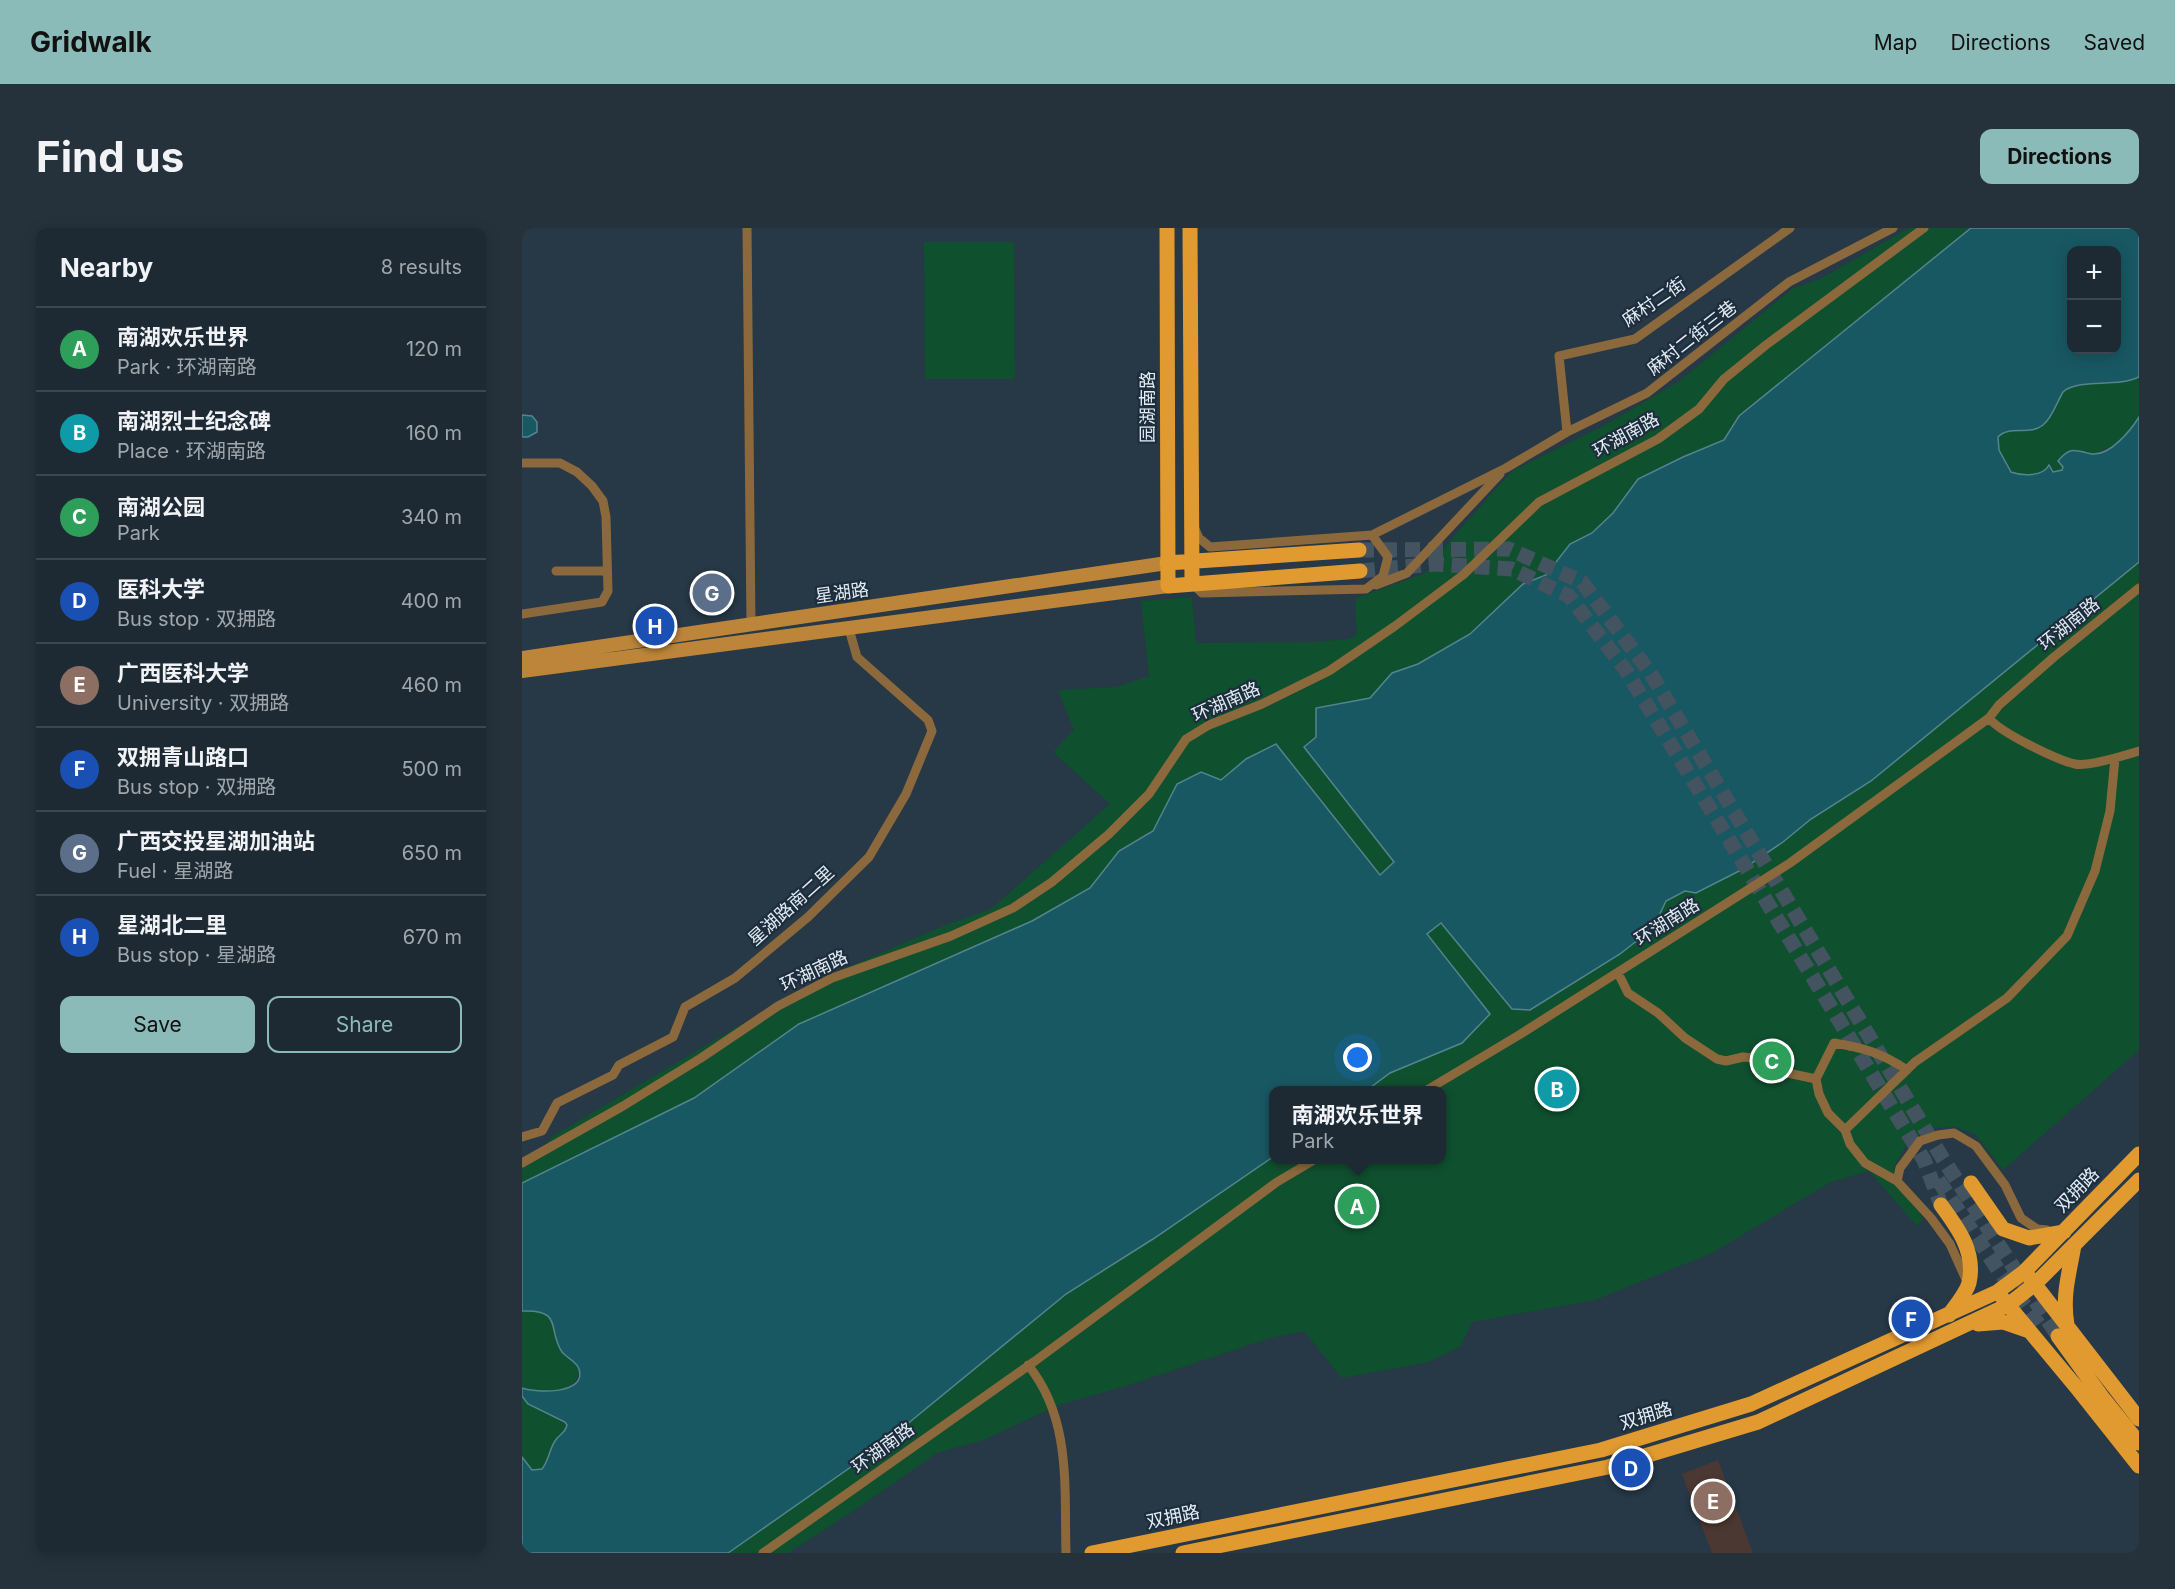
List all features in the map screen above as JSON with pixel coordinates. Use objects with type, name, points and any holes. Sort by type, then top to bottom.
[{"type":"main road","name":"园湖南路","points":[[1167,228],[1168,586]]},
{"type":"main road","points":[[1190,228],[1192,583]]},
{"type":"main road","points":[[1167,563],[1359,550]]},
{"type":"main road","name":"星湖路","points":[[522,658],[1167,563]]},
{"type":"main road","points":[[1168,586],[1360,571]]},
{"type":"main road","name":"星湖路","points":[[522,671],[1168,586]]},
{"type":"main road","name":"双拥路","points":[[1092,1553],[1601,1450],[1751,1404],[1998,1292],[2024,1272],[2139,1154]]},
{"type":"main road","name":"双拥路","points":[[1183,1553],[1608,1467],[1758,1422],[2008,1305],[2035,1284],[2139,1180]]},
{"type":"main road","points":[[1971,1183],[2003,1229],[2029,1238],[2064,1232]]},
{"type":"main road","points":[[1941,1205],[1958,1228],[1971,1257],[1969,1284],[1948,1316]]},
{"type":"main road","points":[[2074,1245],[2064,1289],[2064,1307],[2058,1335],[2102,1397],[2139,1443]]},
{"type":"main road","points":[[2024,1272],[2035,1284],[2058,1335],[2139,1454]]},
{"type":"main road","points":[[1998,1292],[2139,1466]]},
{"type":"main road","points":[[1969,1325],[2003,1322],[2029,1331]]},
{"type":"main road","points":[[2058,1335],[2139,1419]]},
{"type":"street","points":[[747,228],[751,624]]},
{"type":"street","name":"麻村二街","points":[[1567,432],[1559,356],[1635,339],[1790,228]]},
{"type":"street","name":"麻村二街三巷","points":[[1506,468],[1567,432],[1647,393],[1789,282],[1893,228]]},
{"type":"street","name":"环湖南路","points":[[522,1163],[623,1106],[701,1058],[778,1006],[832,978],[951,936],[1013,908],[1052,882],[1109,834],[1149,794],[1185,739],[1209,725],[1262,704],[1329,671],[1395,626],[1463,575],[1539,502],[1658,439],[1699,409],[1724,379],[1766,345],[1924,228]]},
{"type":"street","points":[[522,463],[560,463],[577,472],[592,486],[603,501],[606,517],[608,571],[608,591],[602,602],[522,614]]},
{"type":"street","points":[[1191,520],[1199,538],[1210,547],[1372,535],[1506,468]]},
{"type":"street","points":[[1192,583],[1202,593],[1366,589],[1407,573],[1506,468]]},
{"type":"street","points":[[1366,589],[1383,576],[1388,557],[1372,535]]},
{"type":"street","points":[[556,571],[608,571]]},
{"type":"street","name":"环湖南路","points":[[1434,1086],[1618,973],[1790,863],[1989,718],[2000,705],[2054,657],[2139,588]]},
{"type":"street","name":"星湖路南二里","points":[[522,1137],[542,1131],[556,1103],[613,1075],[619,1065],[673,1036],[686,1007],[735,978],[808,917],[869,857],[906,794],[932,730],[928,720],[857,657],[849,629]]},
{"type":"street","points":[[1989,718],[1994,724],[2035,747],[2076,764],[2115,758],[2139,751]]},
{"type":"street","points":[[1845,1130],[1915,1062],[2007,998],[2067,936],[2095,871],[2110,811],[2115,758]]},
{"type":"street","points":[[1618,973],[1628,993],[1658,1013],[1685,1038],[1704,1048],[1717,1059],[1743,1057],[1763,1059],[1783,1072],[1816,1080]]},
{"type":"street","points":[[1907,1070],[1890,1058],[1867,1048],[1834,1043],[1816,1080],[1819,1094],[1828,1113],[1845,1130],[1850,1144],[1865,1163],[1897,1181],[1931,1218],[1950,1244],[1969,1284]]},
{"type":"street","points":[[1897,1181],[1900,1168],[1920,1141],[1954,1133],[1977,1146],[2005,1185],[2022,1218],[2037,1229],[2064,1232]]},
{"type":"street","name":"环湖南路","points":[[763,1553],[1028,1365],[1277,1182],[1307,1164]]},
{"type":"street","points":[[1028,1365],[1039,1379],[1050,1402],[1063,1447],[1066,1553]]},
{"type":"shaded area","points":[[1718,1460],[1753,1553],[1712,1553],[1682,1474]]},
{"type":"green space","points":[[1909,228],[1971,228],[1739,416],[1725,440],[1638,479],[1613,513],[1592,533],[1570,544],[1546,575],[1523,584],[1470,634],[1418,664],[1392,673],[1370,698],[1316,708],[1316,737],[1304,747],[1395,863],[1380,875],[1276,744],[1246,759],[1221,780],[1177,784],[1153,831],[1119,851],[1090,888],[1032,921],[799,1024],[694,1098],[522,1183],[522,1160],[539,1151],[553,1136],[776,1004],[837,972],[943,926],[991,909],[1110,804],[1053,752],[1074,730],[1058,690],[1116,687],[1149,676],[1141,601],[1192,597],[1196,643],[1315,642],[1349,639],[1357,634],[1355,604],[1357,598],[1425,573],[1454,536],[1512,471],[1601,427],[1678,382],[1792,289],[1820,279]]},
{"type":"green space","points":[[924,242],[1014,242],[1015,379],[925,379]]},
{"type":"green space","points":[[2139,377],[2139,416],[2132,429],[2113,445],[2092,454],[2087,451],[2062,470],[2053,472],[2048,466],[2044,472],[2018,474],[2012,471],[2004,461],[1997,443],[2000,434],[2050,417],[2063,391],[2076,386],[2121,382]]},
{"type":"green space","points":[[2139,562],[2139,1050],[2003,1170],[1975,1134],[1955,1127],[1934,1128],[1910,1139],[1894,1167],[1923,1219],[1917,1226],[1869,1171],[1831,1182],[1712,1253],[1595,1300],[1472,1322],[1461,1346],[1429,1362],[1342,1378],[1304,1331],[1270,1338],[1129,1385],[1059,1405],[983,1440],[937,1453],[788,1553],[728,1553],[878,1448],[1066,1294],[1153,1239],[1269,1160],[1269,1164],[1446,1164],[1446,1086],[1372,1086],[1390,1073],[1462,1043],[1427,934],[1442,923],[1511,1009],[1620,954],[1643,936],[1657,920],[1666,901],[1783,842],[1811,819],[1871,781]]},
{"type":"green space","points":[[522,1311],[543,1313],[552,1321],[562,1351],[579,1368],[578,1377],[567,1388],[539,1391],[522,1388]]},
{"type":"green space","points":[[522,1396],[528,1404],[567,1425],[552,1445],[546,1464],[538,1469],[532,1470],[522,1457]]},
{"type":"water","points":[[1971,228],[2139,228],[2139,377],[2120,382],[2078,385],[2070,388],[2063,392],[2052,414],[2043,425],[2032,430],[2003,433],[1998,437],[1999,450],[2011,472],[2026,475],[2037,474],[2049,465],[2053,472],[2062,470],[2063,467],[2058,461],[2070,451],[2099,454],[2113,447],[2131,429],[2139,417],[2139,562],[1871,781],[1811,819],[1783,842],[1743,869],[1696,893],[1685,891],[1666,901],[1657,920],[1643,936],[1620,954],[1530,1010],[1512,1009],[1441,923],[1427,934],[1490,1014],[1462,1043],[1390,1073],[1372,1086],[1269,1086],[1269,1160],[1153,1239],[1066,1294],[878,1448],[728,1553],[522,1553],[522,1457],[532,1470],[542,1469],[553,1444],[567,1425],[528,1404],[522,1396],[522,1388],[548,1391],[568,1388],[575,1384],[579,1377],[579,1369],[562,1352],[549,1317],[535,1311],[522,1311],[522,1183],[694,1098],[799,1024],[1032,921],[1090,888],[1119,851],[1153,831],[1177,784],[1201,772],[1221,780],[1246,759],[1276,744],[1380,875],[1394,862],[1304,747],[1316,737],[1316,708],[1370,698],[1392,673],[1418,664],[1470,634],[1523,584],[1546,575],[1570,544],[1592,533],[1613,513],[1638,479],[1724,440],[1739,416]]},
{"type":"water","points":[[522,415],[532,416],[537,422],[537,432],[528,437],[522,437]]},
{"type":"tunnel","points":[[1359,550],[1509,549],[1582,582],[1651,674],[1943,1159],[2058,1336]]},
{"type":"tunnel","points":[[1360,571],[1436,564],[1512,569],[1569,596],[1625,669],[1924,1160],[1941,1205]]},
{"type":"tunnel","points":[[1938,1180],[1999,1271],[2043,1330]]},
{"type":"place","name":"广西交投星湖加油站","points":[[712,593]]},
{"type":"place","name":"星湖北二里","points":[[655,626]]},
{"type":"place","name":"南湖公园","points":[[1772,1061]]},
{"type":"place","name":"南湖烈士纪念碑","points":[[1557,1089]]},
{"type":"place","name":"南湖欢乐世界","points":[[1357,1206]]},
{"type":"place","name":"双拥青山路口","points":[[1911,1319]]},
{"type":"place","name":"医科大学","points":[[1631,1468]]},
{"type":"place","name":"广西医科大学","points":[[1713,1501]]}]
